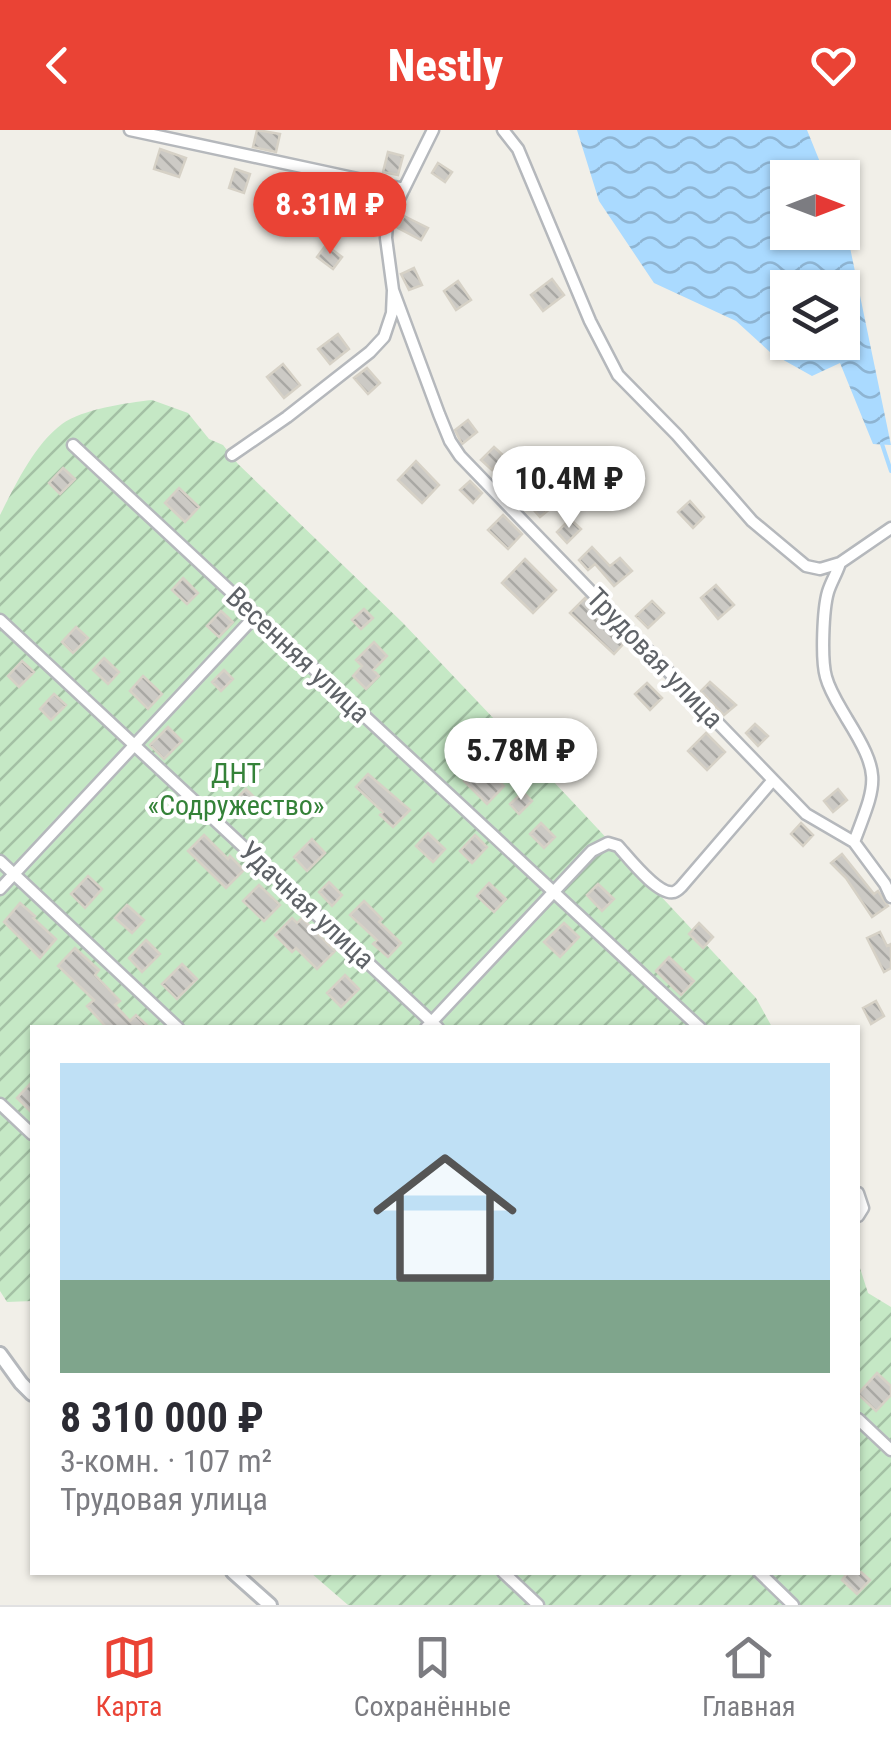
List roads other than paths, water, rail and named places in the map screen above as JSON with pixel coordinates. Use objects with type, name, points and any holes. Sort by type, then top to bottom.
[{"type":"street","points":[[130,130],[404,190]]},
{"type":"street","points":[[232,454],[287,417],[384,338],[392,313],[393,290],[387,223],[433,130]]},
{"type":"street","points":[[503,130],[518,149],[590,320],[618,375],[752,521],[806,566],[820,569],[840,563],[891,528]]},
{"type":"street","name":"Трудовая улица","points":[[393,290],[444,428],[460,456],[806,814],[854,842],[891,898]]},
{"type":"street","name":"Весенняя улица","points":[[73,445],[697,1025]]},
{"type":"street","points":[[840,563],[827,593],[825,674],[830,692],[871,764],[874,779],[854,842]]},
{"type":"street","points":[[0,888],[256,616]]},
{"type":"street","name":"Удачная улица","points":[[0,620],[431,1025]]},
{"type":"street","points":[[433,1025],[592,851],[608,843],[618,846],[656,887],[674,892],[773,780]]},
{"type":"street","points":[[0,861],[175,1025]]},
{"type":"street","points":[[0,1104],[30,1132]]},
{"type":"street","points":[[0,1354],[30,1392]]},
{"type":"street","points":[[860,1420],[891,1450]]},
{"type":"street","points":[[236,1575],[270,1605]]},
{"type":"street","points":[[507,1575],[538,1605]]},
{"type":"street","points":[[516,1584],[524,1575]]},
{"type":"street","points":[[762,1575],[793,1605]]},
{"type":"water","points":[[577,130],[807,130],[819,160],[770,160],[770,250],[851,250],[855,270],[770,270],[770,352],[736,321],[654,283],[599,201]]},
{"type":"water","points":[[860,296],[891,445],[873,444],[840,363],[812,376],[783,360],[860,360]]},
{"type":"waterway","points":[[882,444],[891,471]]},
{"type":"park label","name":"ДНТ «Содружество»","points":[[236,789]]}]
